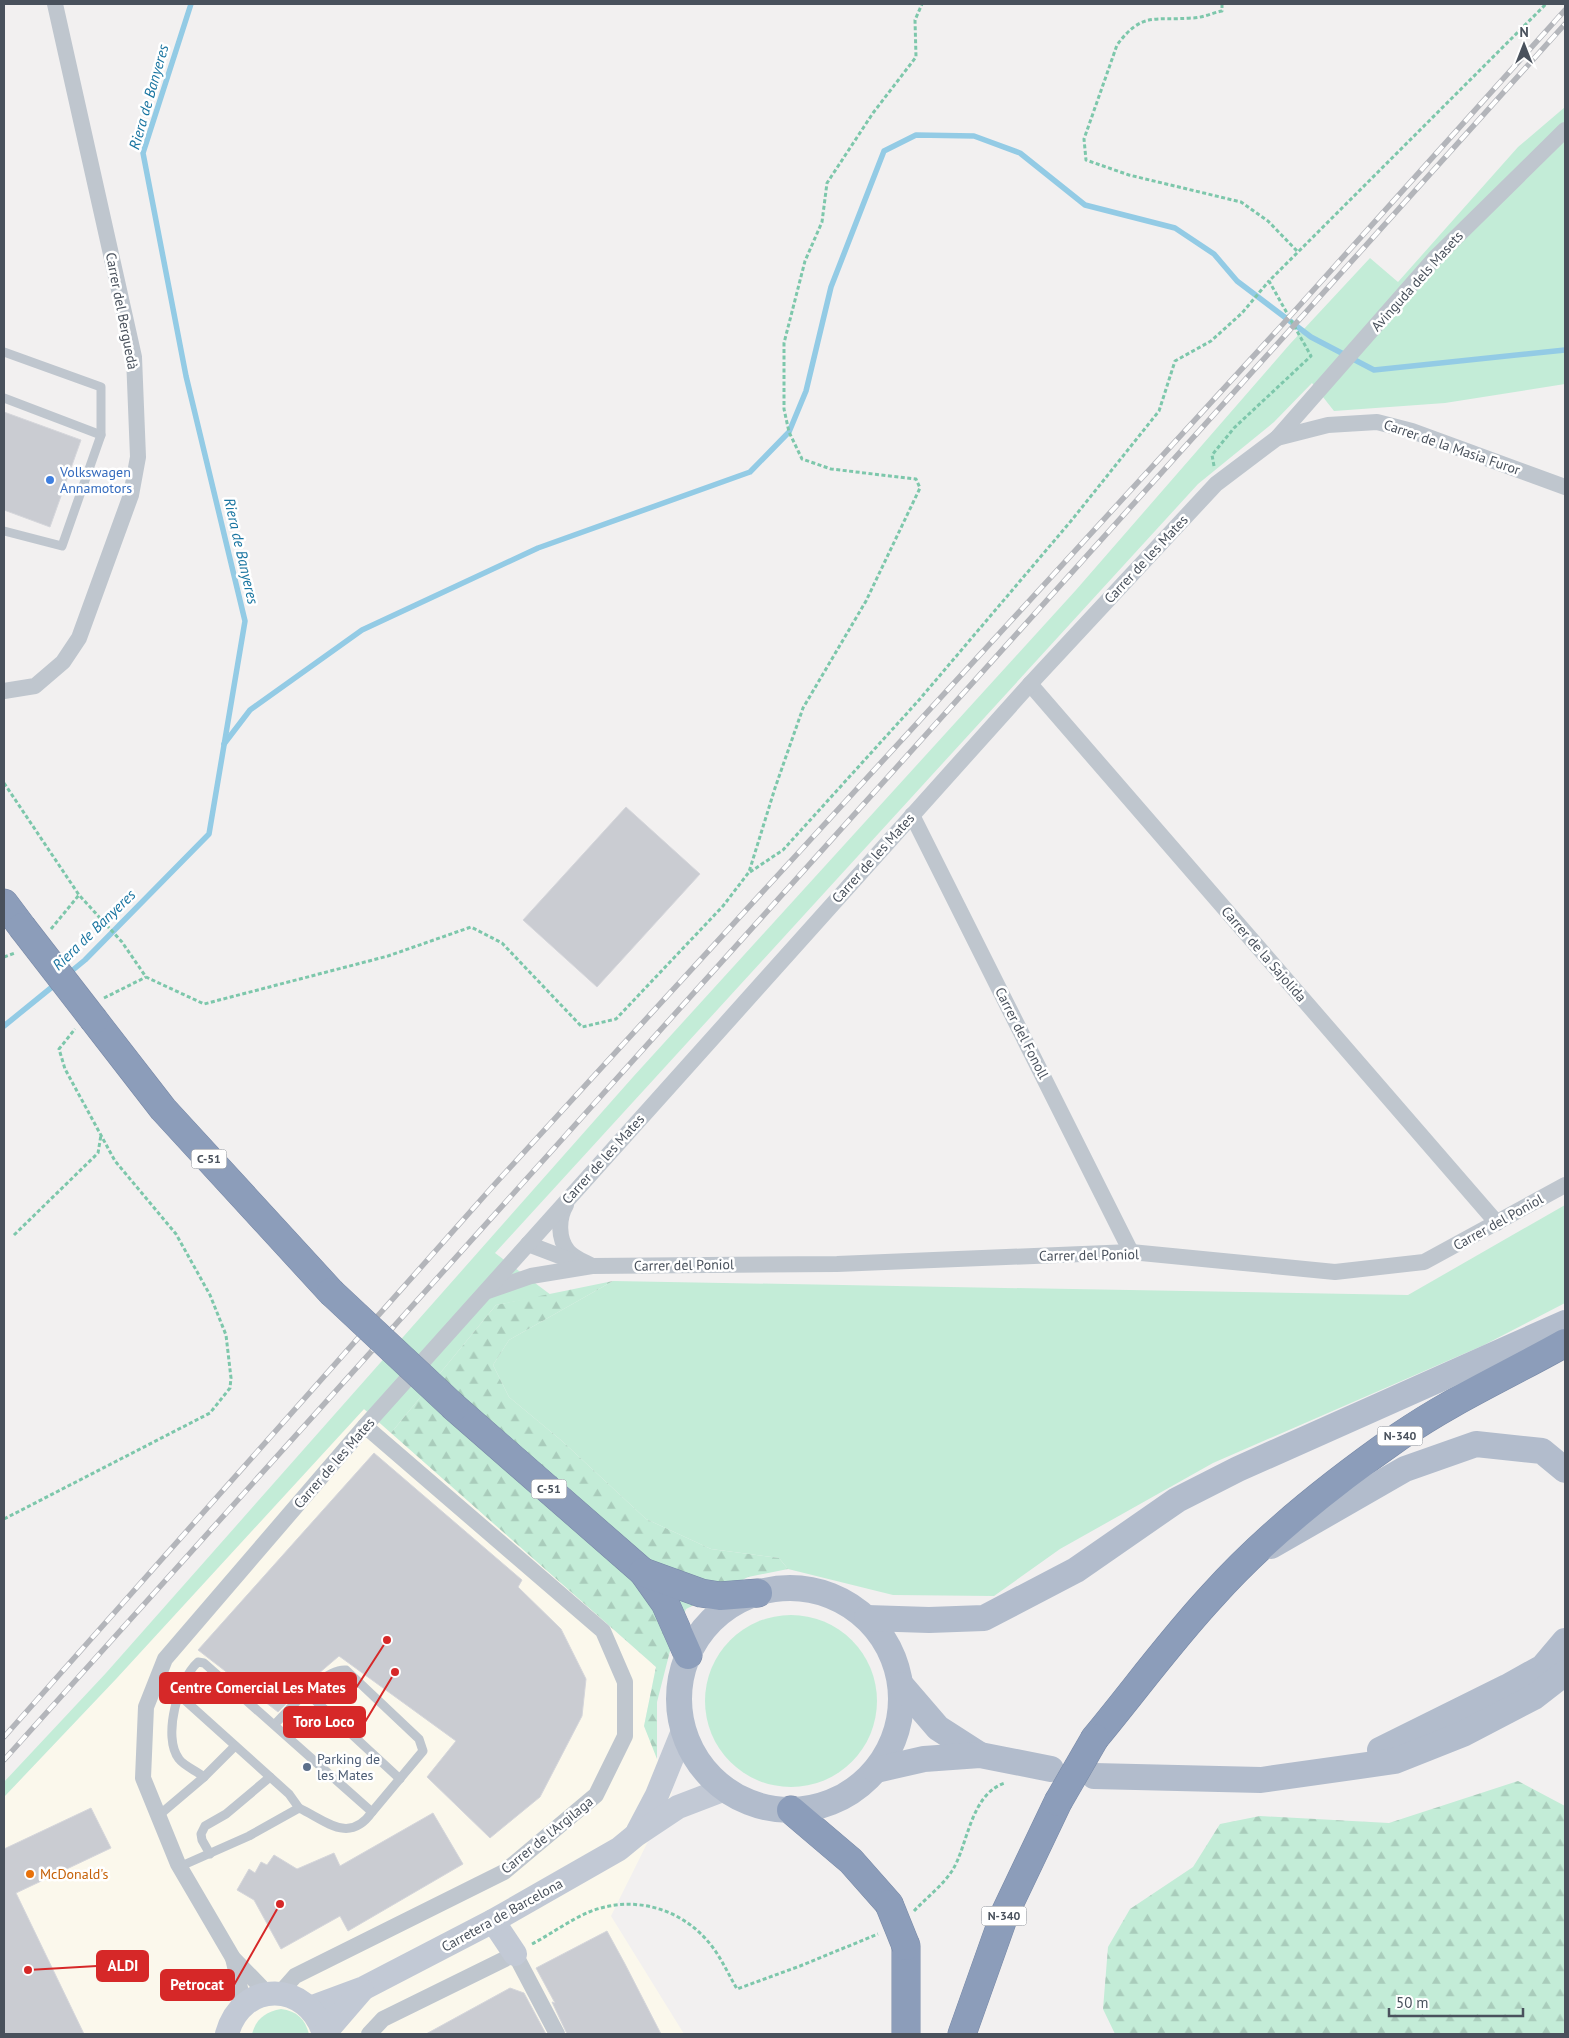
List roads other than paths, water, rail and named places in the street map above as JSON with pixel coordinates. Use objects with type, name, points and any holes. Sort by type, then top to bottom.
[{"type":"highway","name":"C-51","points":[[4,903],[163,1109],[331,1292],[454,1407],[643,1572],[664,1604],[688,1655]]},
{"type":"highway","name":"N-340","points":[[962,2034],[1005,1913],[1058,1802],[1095,1738],[1213,1595],[1252,1556],[1305,1509],[1401,1436],[1474,1392],[1565,1343]]},
{"type":"highway","name":"C-51","points":[[643,1572],[701,1593],[720,1596],[758,1593]]},
{"type":"highway","points":[[792,1810],[851,1861],[901,1908],[896,1938],[906,2034]]},
{"type":"main road","points":[[867,1618],[929,1620],[984,1618],[1076,1570],[1177,1500],[1238,1469],[1544,1335],[1565,1323]]},
{"type":"main road","points":[[1252,1556],[1405,1469],[1476,1444],[1542,1451],[1565,1470]]},
{"type":"main road","points":[[791,1588],[808,1589],[839,1599],[867,1618],[890,1649],[901,1685],[901,1715],[897,1730],[885,1758],[876,1770],[852,1792],[838,1800],[808,1809],[777,1810],[750,1803],[725,1789],[700,1763],[683,1731],[679,1692],[688,1655],[695,1640],[716,1616],[743,1598],[758,1593],[791,1588]]},
{"type":"main road","points":[[1369,1755],[1507,1687],[1543,1666],[1565,1642]]},
{"type":"main road","points":[[1322,1771],[1369,1755],[1406,1747],[1472,1720],[1544,1676],[1565,1659]]},
{"type":"main road","points":[[1094,1776],[1262,1780],[1395,1761],[1463,1734],[1534,1697],[1565,1674]]},
{"type":"main road","points":[[901,1685],[938,1728],[980,1755]]},
{"type":"main road","points":[[876,1770],[924,1760],[980,1755],[1051,1769]]},
{"type":"street","name":"Carrer del Berguedà","points":[[4,691],[35,686],[63,662],[79,638],[131,495],[138,457],[134,357],[54,4]]},
{"type":"street","name":"Avinguda dels Masets","points":[[1277,438],[1435,258],[1565,130]]},
{"type":"street","name":"Carrer de la Masia Furor","points":[[1277,438],[1328,425],[1377,422],[1412,431],[1565,486]]},
{"type":"street","name":"Carrer de les Mates","points":[[244,2005],[233,1958],[179,1867],[143,1778],[146,1706],[165,1660],[365,1426],[1030,684],[1216,484],[1277,438]]},
{"type":"street","name":"Carrer de la Sajolida","points":[[1030,684],[1497,1223]]},
{"type":"street","name":"Carrer del Fonoll","points":[[912,815],[1131,1252]]},
{"type":"street","name":"Carrer del Poniol","points":[[488,1291],[531,1276],[592,1266],[837,1264],[1131,1252],[1335,1272],[1424,1262],[1565,1185]]},
{"type":"street","points":[[576,1189],[562,1211],[560,1229],[568,1251],[592,1266]]},
{"type":"street","name":"Carrer del Poniol","points":[[528,1244],[570,1261],[592,1266]]},
{"type":"street","name":"Carrer de l'Argilaga","points":[[274,1994],[295,1976],[504,1872],[596,1795],[625,1736],[625,1682],[603,1631],[365,1426]]},
{"type":"street","points":[[636,1835],[657,1795],[683,1731]]},
{"type":"street","name":"Carretera de Barcelona","points":[[310,2008],[364,1988],[493,1921],[619,1849],[678,1806],[725,1789]]},
{"type":"street","points":[[493,1921],[515,1954],[557,2034]]},
{"type":"street","points":[[369,2034],[383,2019],[515,1954]]},
{"type":"street","name":"Carrer de les Mates","points":[[233,1958],[274,1994]]},
{"type":"street","name":"Carretera de Barcelona","points":[[324,2034],[364,1988]]},
{"type":"street","points":[[227,2034],[236,2013],[244,2005],[255,1998],[274,1994],[296,1998],[310,2008],[319,2020],[324,2034]]},
{"type":"lane","points":[[4,352],[101,387],[101,435],[62,546],[4,531]]},
{"type":"lane","points":[[4,398],[101,435]]},
{"type":"lane","points":[[204,1777],[180,1761],[171,1743],[183,1679],[198,1662],[204,1663],[372,1812]]},
{"type":"lane","points":[[179,1695],[289,1794],[299,1808],[326,1825],[349,1829],[360,1824],[423,1751],[419,1739],[346,1670],[337,1670],[325,1677],[274,1724]]},
{"type":"lane","points":[[307,1694],[400,1779]]},
{"type":"lane","points":[[158,1816],[204,1777],[235,1746]]},
{"type":"lane","points":[[210,1854],[202,1840],[205,1826],[226,1814],[270,1777]]},
{"type":"lane","points":[[179,1867],[249,1836],[299,1808]]},
{"type":"waterway","name":"Riera de Banyeres","points":[[68,974],[85,960],[209,834],[245,621],[186,376],[143,153],[191,4]]},
{"type":"waterway","points":[[224,744],[250,710],[362,630],[538,548],[750,472],[789,432],[806,391],[831,287],[884,151],[916,135],[974,136],[1020,153],[1085,205],[1175,228],[1214,254],[1237,281],[1311,337],[1374,370],[1565,350]]},
{"type":"waterway","name":"Riera de Banyeres","points":[[4,1026],[57,983]]},
{"type":"railway","points":[[4,1737],[494,1185],[1282,325],[1565,10]]},
{"type":"railway","points":[[4,1760],[1565,24]]},
{"type":"place","name":"Volkswagen Annamotors","points":[[50,480]]},
{"type":"place","name":"Centre Comercial Les Mates","points":[[387,1640]]},
{"type":"place","name":"Toro Loco","points":[[395,1672]]},
{"type":"place","name":"Parking de les Mates","points":[[307,1767]]},
{"type":"place","name":"McDonald's","points":[[30,1874]]},
{"type":"place","name":"Petrocat","points":[[280,1904]]},
{"type":"place","name":"ALDI","points":[[28,1970]]}]
